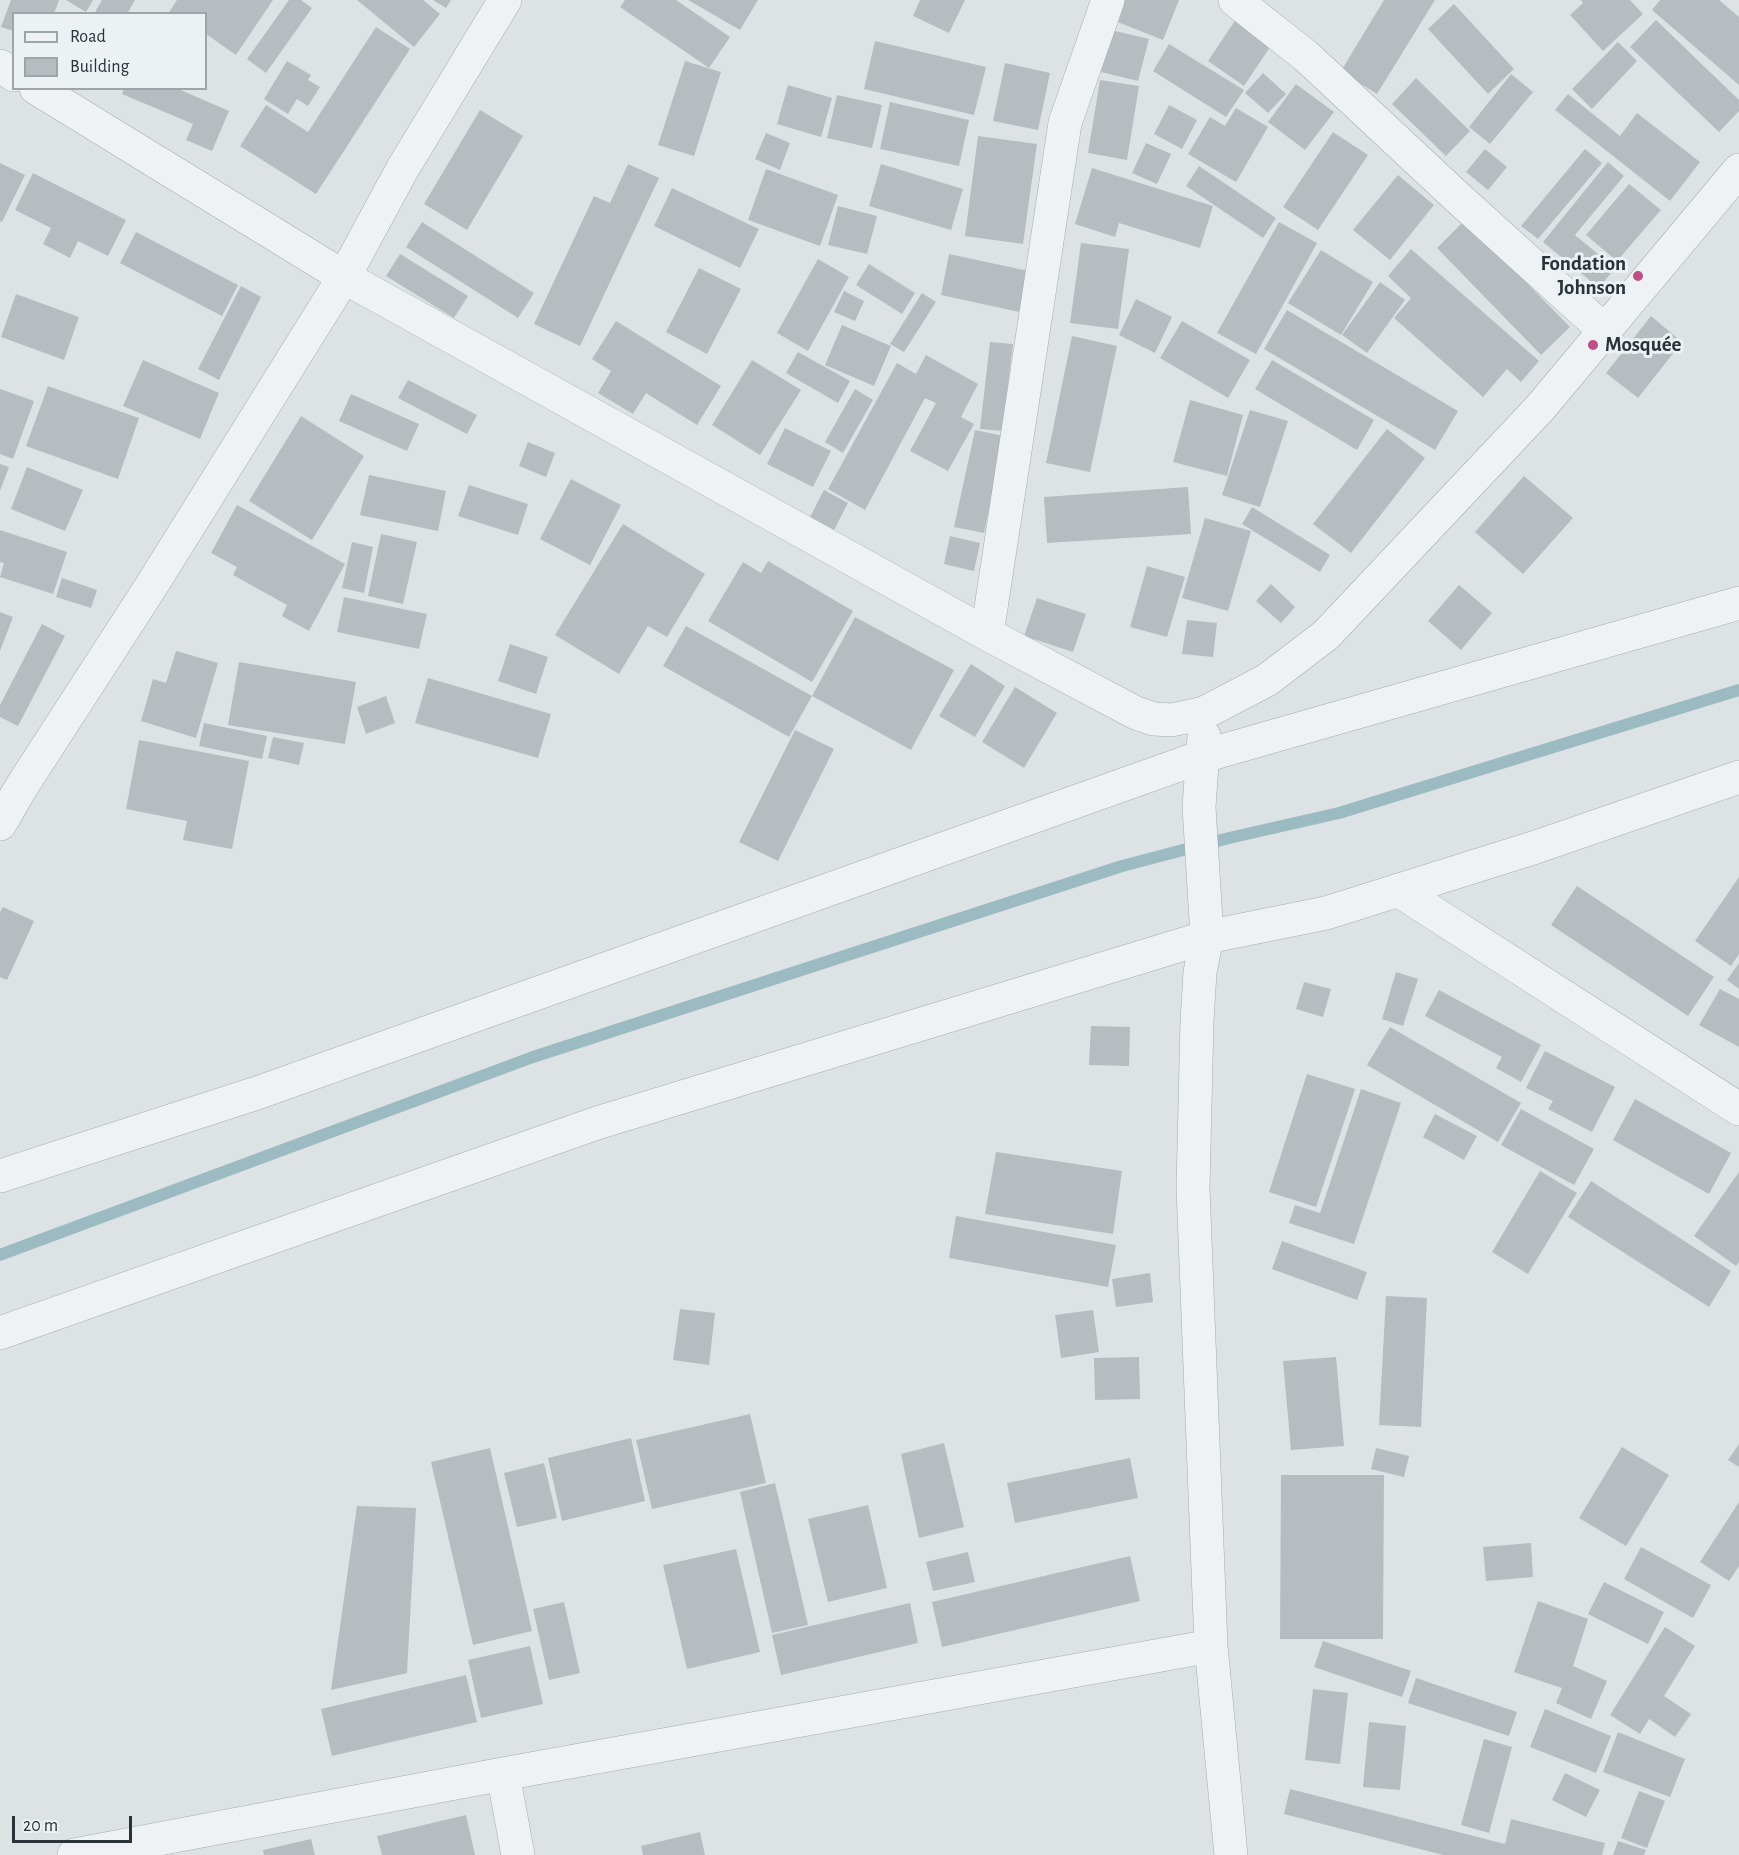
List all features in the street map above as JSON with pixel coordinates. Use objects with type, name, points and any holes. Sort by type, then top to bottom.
[{"type":"street","points":[[0,824],[344,278],[403,168],[505,0]]},
{"type":"street","points":[[987,634],[1065,123],[1108,0]]},
{"type":"street","points":[[1236,0],[1306,56],[1604,330]]},
{"type":"street","points":[[39,90],[344,278],[987,634],[1137,713],[1154,719],[1172,720],[1204,713],[1267,680],[1326,635],[1540,408],[1739,170]]},
{"type":"street","points":[[0,1176],[268,1089],[1203,756],[1739,603]]},
{"type":"street","points":[[1204,713],[1199,807],[1207,937],[1200,972],[1197,1021],[1193,1188],[1211,1646],[1233,1854]]},
{"type":"street","points":[[0,1333],[597,1123],[1207,937],[1326,913],[1544,844],[1739,777]]},
{"type":"street","points":[[1398,890],[1739,1109]]},
{"type":"street","points":[[74,1855],[139,1849],[502,1774],[1211,1646]]},
{"type":"street","points":[[502,1774],[518,1855]]},
{"type":"building","points":[[11,0],[59,0],[55,12],[12,12],[12,30],[1,27]]},
{"type":"building","points":[[66,0],[93,0],[86,12]]},
{"type":"building","points":[[102,0],[135,0],[128,12],[95,12]]},
{"type":"building","points":[[177,0],[273,0],[236,55],[207,35],[207,12],[169,12]]},
{"type":"building","points":[[289,0],[301,0],[312,8],[266,73],[247,59]]},
{"type":"building","points":[[357,0],[423,0],[440,14],[414,47]]},
{"type":"building","points":[[433,0],[451,0],[446,8]]},
{"type":"building","points":[[625,0],[676,0],[730,37],[709,68],[620,7]]},
{"type":"building","points":[[688,0],[758,0],[740,30]]},
{"type":"building","points":[[920,0],[965,0],[949,33],[913,16]]},
{"type":"building","points":[[1123,0],[1179,0],[1163,40],[1115,21]]},
{"type":"building","points":[[1384,0],[1435,0],[1377,94],[1341,71]]},
{"type":"building","points":[[1581,0],[1630,0],[1643,14],[1603,51],[1570,15],[1583,3]]},
{"type":"building","points":[[1660,0],[1719,0],[1739,17],[1739,85],[1652,10]]},
{"type":"building","points":[[1454,4],[1514,69],[1488,94],[1428,29]]},
{"type":"building","points":[[1236,19],[1272,44],[1244,86],[1208,61]]},
{"type":"building","points":[[1656,20],[1739,100],[1739,111],[1719,132],[1630,47]]},
{"type":"building","points":[[376,27],[410,49],[316,194],[240,146],[266,105],[308,132]]},
{"type":"building","points":[[1111,30],[1149,39],[1138,81],[1101,72]]},
{"type":"building","points":[[875,41],[986,67],[974,115],[864,89]]},
{"type":"building","points":[[1618,42],[1637,61],[1592,109],[1572,89]]},
{"type":"building","points":[[1169,44],[1244,90],[1226,117],[1153,71]]},
{"type":"building","points":[[287,61],[311,75],[308,80],[320,87],[308,106],[297,99],[288,114],[264,99]]},
{"type":"building","points":[[685,61],[721,72],[694,156],[658,145]]},
{"type":"building","points":[[1005,63],[1050,73],[1038,130],[993,121]]},
{"type":"building","points":[[1263,73],[1286,94],[1268,113],[1245,93]]},
{"type":"building","points":[[1511,74],[1533,92],[1490,144],[1469,127]]},
{"type":"building","points":[[1416,78],[1470,131],[1446,156],[1392,104]]},
{"type":"building","points":[[1100,80],[1139,86],[1127,160],[1088,153]]},
{"type":"building","points":[[1296,84],[1334,112],[1305,150],[1268,122]]},
{"type":"building","points":[[788,85],[832,98],[821,137],[777,124]]},
{"type":"building","points":[[123,90],[181,90],[229,111],[212,151],[186,140],[193,124],[122,94]]},
{"type":"building","points":[[1568,94],[1620,136],[1637,113],[1700,162],[1670,201],[1555,110]]},
{"type":"building","points":[[837,95],[882,105],[872,148],[827,138]]},
{"type":"building","points":[[890,102],[969,120],[959,166],[880,149]]},
{"type":"building","points":[[1169,105],[1197,120],[1182,149],[1154,134]]},
{"type":"building","points":[[1236,108],[1268,127],[1236,182],[1188,154],[1210,117],[1225,126]]},
{"type":"building","points":[[480,110],[523,136],[467,230],[424,204]]},
{"type":"building","points":[[1333,132],[1368,155],[1318,230],[1283,207]]},
{"type":"building","points":[[766,133],[790,143],[780,170],[755,159]]},
{"type":"building","points":[[978,136],[1037,144],[1023,244],[965,236]]},
{"type":"building","points":[[1146,143],[1171,154],[1157,184],[1132,173]]},
{"type":"building","points":[[1485,149],[1507,167],[1488,190],[1466,172]]},
{"type":"building","points":[[1585,149],[1602,163],[1538,239],[1521,226]]},
{"type":"building","points":[[1608,162],[1624,176],[1575,235],[1615,268],[1599,288],[1543,242]]},
{"type":"building","points":[[0,163],[25,175],[2,222],[0,221]]},
{"type":"building","points":[[628,164],[659,178],[580,346],[534,324],[594,196],[610,203]]},
{"type":"building","points":[[881,164],[963,189],[951,230],[869,206]]},
{"type":"building","points":[[1199,166],[1276,218],[1263,238],[1186,186]]},
{"type":"building","points":[[1092,168],[1213,206],[1200,248],[1119,223],[1115,237],[1075,224]]},
{"type":"building","points":[[766,169],[838,195],[820,246],[748,220]]},
{"type":"building","points":[[33,173],[126,220],[108,256],[78,241],[70,258],[43,244],[51,228],[15,210]]},
{"type":"building","points":[[1398,175],[1434,205],[1390,260],[1353,230]]},
{"type":"building","points":[[1629,184],[1661,210],[1617,261],[1586,235]]},
{"type":"building","points":[[672,188],[759,229],[740,268],[654,226]]},
{"type":"building","points":[[838,206],[877,216],[867,254],[828,245]]},
{"type":"building","points":[[1465,220],[1570,327],[1541,355],[1437,248]]},
{"type":"building","points":[[422,222],[534,293],[518,318],[406,247]]},
{"type":"building","points":[[1279,222],[1317,243],[1256,354],[1217,333]]},
{"type":"building","points":[[136,232],[238,285],[222,316],[120,263]]},
{"type":"building","points":[[1081,243],[1129,249],[1118,329],[1070,323]]},
{"type":"building","points":[[1411,249],[1539,361],[1521,382],[1507,369],[1483,397],[1394,318],[1411,298],[1388,276]]},
{"type":"building","points":[[1321,250],[1373,282],[1341,335],[1288,303]]},
{"type":"building","points":[[400,254],[468,296],[454,318],[386,276]]},
{"type":"building","points":[[949,254],[1033,272],[1024,313],[941,295]]},
{"type":"building","points":[[818,259],[849,277],[808,351],[777,333]]},
{"type":"building","points":[[869,264],[915,293],[902,314],[856,285]]},
{"type":"building","points":[[699,268],[741,289],[707,354],[666,332]]},
{"type":"building","points":[[1380,282],[1405,300],[1367,353],[1342,335]]},
{"type":"building","points":[[241,286],[261,297],[219,380],[198,369]]},
{"type":"building","points":[[844,291],[864,301],[855,321],[834,312]]},
{"type":"building","points":[[922,293],[936,302],[904,352],[890,344]]},
{"type":"building","points":[[16,294],[79,317],[64,360],[1,337]]},
{"type":"building","points":[[1136,299],[1172,317],[1155,353],[1119,335]]},
{"type":"building","points":[[1287,310],[1458,411],[1435,450],[1264,349]]},
{"type":"building","points":[[1651,316],[1682,342],[1638,398],[1606,373]]},
{"type":"building","points":[[616,321],[721,386],[697,425],[646,393],[633,414],[598,393],[611,371],[592,359]]},
{"type":"building","points":[[1182,321],[1250,360],[1228,398],[1160,358]]},
{"type":"building","points":[[842,325],[891,346],[874,386],[825,365]]},
{"type":"building","points":[[1072,336],[1117,346],[1090,472],[1046,463]]},
{"type":"building","points":[[990,342],[1013,344],[1002,431],[980,429]]},
{"type":"building","points":[[798,352],[850,381],[838,403],[786,373]]},
{"type":"building","points":[[926,355],[978,384],[961,417],[974,424],[948,471],[910,451],[936,403],[925,398],[865,510],[828,489],[897,363],[916,374]]},
{"type":"building","points":[[143,360],[219,393],[200,439],[123,406]]},
{"type":"building","points":[[752,360],[801,390],[760,455],[712,425]]},
{"type":"building","points":[[1272,360],[1374,420],[1357,450],[1255,389]]},
{"type":"building","points":[[408,380],[477,415],[467,434],[398,398]]},
{"type":"building","points":[[48,386],[139,418],[118,479],[26,446]]},
{"type":"building","points":[[0,389],[34,401],[13,459],[0,454]]},
{"type":"building","points":[[855,389],[873,400],[843,453],[825,442]]},
{"type":"building","points":[[351,394],[419,424],[407,451],[339,421]]},
{"type":"building","points":[[1190,400],[1243,415],[1227,476],[1173,462]]},
{"type":"building","points":[[1250,410],[1288,421],[1260,507],[1222,495]]},
{"type":"building","points":[[301,416],[364,456],[312,540],[249,501]]},
{"type":"building","points":[[785,428],[831,451],[813,487],[767,464]]},
{"type":"building","points":[[1387,429],[1425,458],[1351,553],[1313,524]]},
{"type":"building","points":[[975,430],[1004,436],[984,533],[954,527]]},
{"type":"building","points":[[528,442],[555,453],[546,477],[519,466]]},
{"type":"building","points":[[0,464],[9,467],[0,491]]},
{"type":"building","points":[[27,467],[83,490],[65,531],[11,509]]},
{"type":"building","points":[[369,475],[446,491],[438,531],[360,515]]},
{"type":"building","points":[[1524,476],[1573,518],[1523,574],[1475,532]]},
{"type":"building","points":[[571,479],[621,505],[590,565],[540,539]]},
{"type":"building","points":[[469,485],[528,504],[518,535],[458,516]]},
{"type":"building","points":[[1188,487],[1191,534],[1047,543],[1044,497]]},
{"type":"building","points":[[824,490],[848,503],[834,530],[810,517]]},
{"type":"building","points":[[237,505],[345,564],[309,631],[282,616],[287,605],[233,575],[237,567],[211,553]]},
{"type":"building","points":[[1252,507],[1330,555],[1320,572],[1242,524]]},
{"type":"building","points":[[1205,518],[1251,531],[1228,611],[1182,598]]},
{"type":"building","points":[[623,524],[705,574],[667,637],[648,626],[619,674],[555,635]]},
{"type":"building","points":[[0,530],[67,552],[53,594],[0,577],[4,563],[0,562]]},
{"type":"building","points":[[381,534],[417,542],[403,604],[368,596]]},
{"type":"building","points":[[950,536],[980,543],[974,571],[944,564]]},
{"type":"building","points":[[352,542],[373,547],[364,593],[342,588]]},
{"type":"building","points":[[768,561],[853,611],[812,682],[708,621],[743,562],[761,573]]},
{"type":"building","points":[[1147,566],[1185,577],[1167,637],[1130,627]]},
{"type":"building","points":[[62,578],[97,590],[91,608],[56,597]]},
{"type":"building","points":[[1271,584],[1295,607],[1281,623],[1256,601]]},
{"type":"building","points":[[1459,585],[1492,613],[1461,650],[1428,621]]},
{"type":"building","points":[[344,597],[427,614],[419,649],[337,632]]},
{"type":"building","points":[[1037,598],[1086,614],[1073,652],[1024,636]]},
{"type":"building","points":[[0,612],[13,617],[0,651]]},
{"type":"building","points":[[855,617],[954,670],[911,750],[812,696]]},
{"type":"building","points":[[1187,620],[1217,623],[1213,657],[1182,654]]},
{"type":"building","points":[[42,624],[65,636],[18,726],[0,717],[0,705]]},
{"type":"building","points":[[686,626],[812,696],[789,737],[663,666]]},
{"type":"building","points":[[510,644],[548,657],[536,694],[498,681]]},
{"type":"building","points":[[176,651],[218,663],[196,738],[141,721],[153,679],[166,683]]},
{"type":"building","points":[[239,662],[356,682],[345,744],[228,725]]},
{"type":"building","points":[[971,664],[1005,686],[975,737],[939,716]]},
{"type":"building","points":[[428,678],[551,714],[538,758],[415,723]]},
{"type":"building","points":[[1015,687],[1057,713],[1024,768],[982,742]]},
{"type":"building","points":[[386,696],[395,723],[366,734],[357,707]]},
{"type":"building","points":[[204,723],[267,736],[262,759],[199,746]]},
{"type":"building","points":[[795,730],[834,749],[778,861],[739,842]]},
{"type":"building","points":[[273,737],[304,743],[299,765],[268,758]]},
{"type":"building","points":[[139,740],[249,761],[232,849],[183,840],[187,821],[126,809]]},
{"type":"building","points":[[1739,877],[1739,954],[1731,966],[1695,941]]},
{"type":"building","points":[[1577,886],[1714,977],[1688,1016],[1551,925]]},
{"type":"building","points":[[3,907],[34,921],[7,980],[0,977],[0,912]]},
{"type":"building","points":[[1739,963],[1739,989],[1727,980]]},
{"type":"building","points":[[1396,972],[1418,979],[1403,1026],[1382,1019]]},
{"type":"building","points":[[1304,982],[1331,989],[1323,1017],[1296,1009]]},
{"type":"building","points":[[1720,989],[1739,999],[1739,1047],[1699,1025]]},
{"type":"building","points":[[1439,990],[1541,1045],[1521,1082],[1496,1068],[1502,1057],[1425,1016]]},
{"type":"building","points":[[1091,1026],[1130,1027],[1129,1066],[1089,1065]]},
{"type":"building","points":[[1390,1027],[1521,1103],[1498,1142],[1367,1065]]},
{"type":"building","points":[[1545,1051],[1615,1087],[1592,1132],[1548,1109],[1553,1101],[1526,1088]]},
{"type":"building","points":[[1307,1074],[1355,1089],[1316,1207],[1269,1192]]},
{"type":"building","points":[[1361,1089],[1401,1103],[1354,1244],[1289,1223],[1295,1205],[1320,1213]]},
{"type":"building","points":[[1635,1099],[1731,1153],[1709,1194],[1613,1140]]},
{"type":"building","points":[[1521,1109],[1594,1149],[1574,1185],[1501,1145]]},
{"type":"building","points":[[1435,1114],[1477,1136],[1464,1160],[1423,1137]]},
{"type":"building","points":[[996,1152],[1122,1171],[1113,1234],[985,1214]]},
{"type":"building","points":[[1540,1171],[1577,1193],[1528,1274],[1492,1252]]},
{"type":"building","points":[[1739,1172],[1739,1262],[1736,1266],[1694,1236]]},
{"type":"building","points":[[1591,1181],[1731,1271],[1709,1307],[1568,1217]]},
{"type":"building","points":[[956,1216],[1116,1245],[1108,1287],[949,1258]]},
{"type":"building","points":[[1282,1241],[1367,1272],[1357,1300],[1272,1269]]},
{"type":"building","points":[[1150,1273],[1153,1302],[1116,1307],[1112,1279]]},
{"type":"building","points":[[1386,1296],[1427,1298],[1421,1427],[1379,1425]]},
{"type":"building","points":[[680,1309],[715,1313],[709,1365],[673,1360]]},
{"type":"building","points":[[1093,1310],[1099,1352],[1061,1358],[1055,1315]]},
{"type":"building","points":[[1139,1357],[1140,1399],[1095,1400],[1094,1358]]},
{"type":"building","points":[[1336,1357],[1344,1446],[1291,1450],[1283,1361]]},
{"type":"building","points":[[750,1414],[766,1483],[652,1509],[636,1440]]},
{"type":"building","points":[[631,1438],[645,1501],[562,1521],[548,1458]]},
{"type":"building","points":[[944,1443],[964,1527],[919,1538],[901,1454]]},
{"type":"building","points":[[1739,1444],[1739,1467],[1728,1460]]},
{"type":"building","points":[[1622,1447],[1669,1475],[1626,1546],[1579,1518]]},
{"type":"building","points":[[490,1448],[532,1631],[473,1645],[431,1462]]},
{"type":"building","points":[[1376,1448],[1409,1456],[1404,1477],[1371,1469]]},
{"type":"building","points":[[1130,1458],[1138,1498],[1015,1523],[1007,1483]]},
{"type":"building","points":[[544,1463],[557,1518],[517,1527],[504,1473]]},
{"type":"building","points":[[1281,1475],[1384,1475],[1383,1639],[1280,1639]]},
{"type":"building","points":[[775,1483],[808,1625],[772,1633],[740,1492]]},
{"type":"building","points":[[1739,1502],[1739,1566],[1729,1581],[1700,1562]]},
{"type":"building","points":[[868,1505],[887,1588],[828,1602],[808,1519]]},
{"type":"building","points":[[357,1506],[416,1508],[407,1673],[331,1690]]},
{"type":"building","points":[[1531,1543],[1533,1577],[1486,1581],[1483,1547]]},
{"type":"building","points":[[1641,1547],[1711,1585],[1693,1618],[1624,1579]]},
{"type":"building","points":[[736,1549],[760,1652],[687,1669],[663,1565]]},
{"type":"building","points":[[968,1552],[975,1582],[933,1591],[926,1562]]},
{"type":"building","points":[[1130,1556],[1140,1601],[942,1647],[932,1602]]},
{"type":"building","points":[[1604,1582],[1664,1612],[1648,1644],[1588,1614]]},
{"type":"building","points":[[1538,1601],[1588,1619],[1573,1666],[1607,1681],[1591,1719],[1556,1703],[1562,1688],[1514,1672]]},
{"type":"building","points":[[564,1602],[580,1673],[549,1680],[533,1609]]},
{"type":"building","points":[[910,1603],[918,1643],[781,1675],[772,1635]]},
{"type":"building","points":[[1665,1627],[1695,1646],[1664,1696],[1691,1714],[1675,1737],[1649,1719],[1640,1734],[1610,1715]]},
{"type":"building","points":[[1323,1641],[1411,1671],[1402,1697],[1314,1667]]},
{"type":"building","points":[[530,1646],[543,1704],[481,1718],[468,1660]]},
{"type":"building","points":[[466,1675],[477,1722],[332,1756],[321,1709]]},
{"type":"building","points":[[1416,1678],[1517,1712],[1509,1736],[1408,1703]]},
{"type":"building","points":[[1313,1689],[1348,1693],[1340,1764],[1305,1760]]},
{"type":"building","points":[[1545,1709],[1611,1736],[1596,1773],[1530,1747]]},
{"type":"building","points":[[1369,1722],[1406,1726],[1400,1790],[1363,1787]]},
{"type":"building","points":[[1618,1732],[1685,1759],[1670,1797],[1603,1772]]},
{"type":"building","points":[[1484,1739],[1512,1747],[1489,1833],[1461,1825]]},
{"type":"building","points":[[1565,1773],[1600,1790],[1586,1817],[1552,1800]]},
{"type":"building","points":[[1290,1789],[1505,1844],[1511,1819],[1605,1843],[1602,1855],[1443,1855],[1284,1814]]},
{"type":"building","points":[[1639,1791],[1665,1801],[1647,1848],[1621,1838]]},
{"type":"building","points":[[466,1815],[475,1855],[382,1855],[377,1836]]},
{"type":"building","points":[[700,1832],[705,1855],[643,1855],[641,1846]]},
{"type":"building","points":[[311,1839],[315,1855],[264,1855],[263,1850]]},
{"type":"building","points":[[1618,1841],[1646,1850],[1644,1855],[1613,1855]]},
{"type":"waterway","points":[[0,1255],[533,1057],[1122,866],[1229,838],[1339,813],[1739,690]]},
{"type":"place","name":"Fondation Johnson","points":[[1638,276]]},
{"type":"place","name":"Mosquée","points":[[1593,345]]}]
